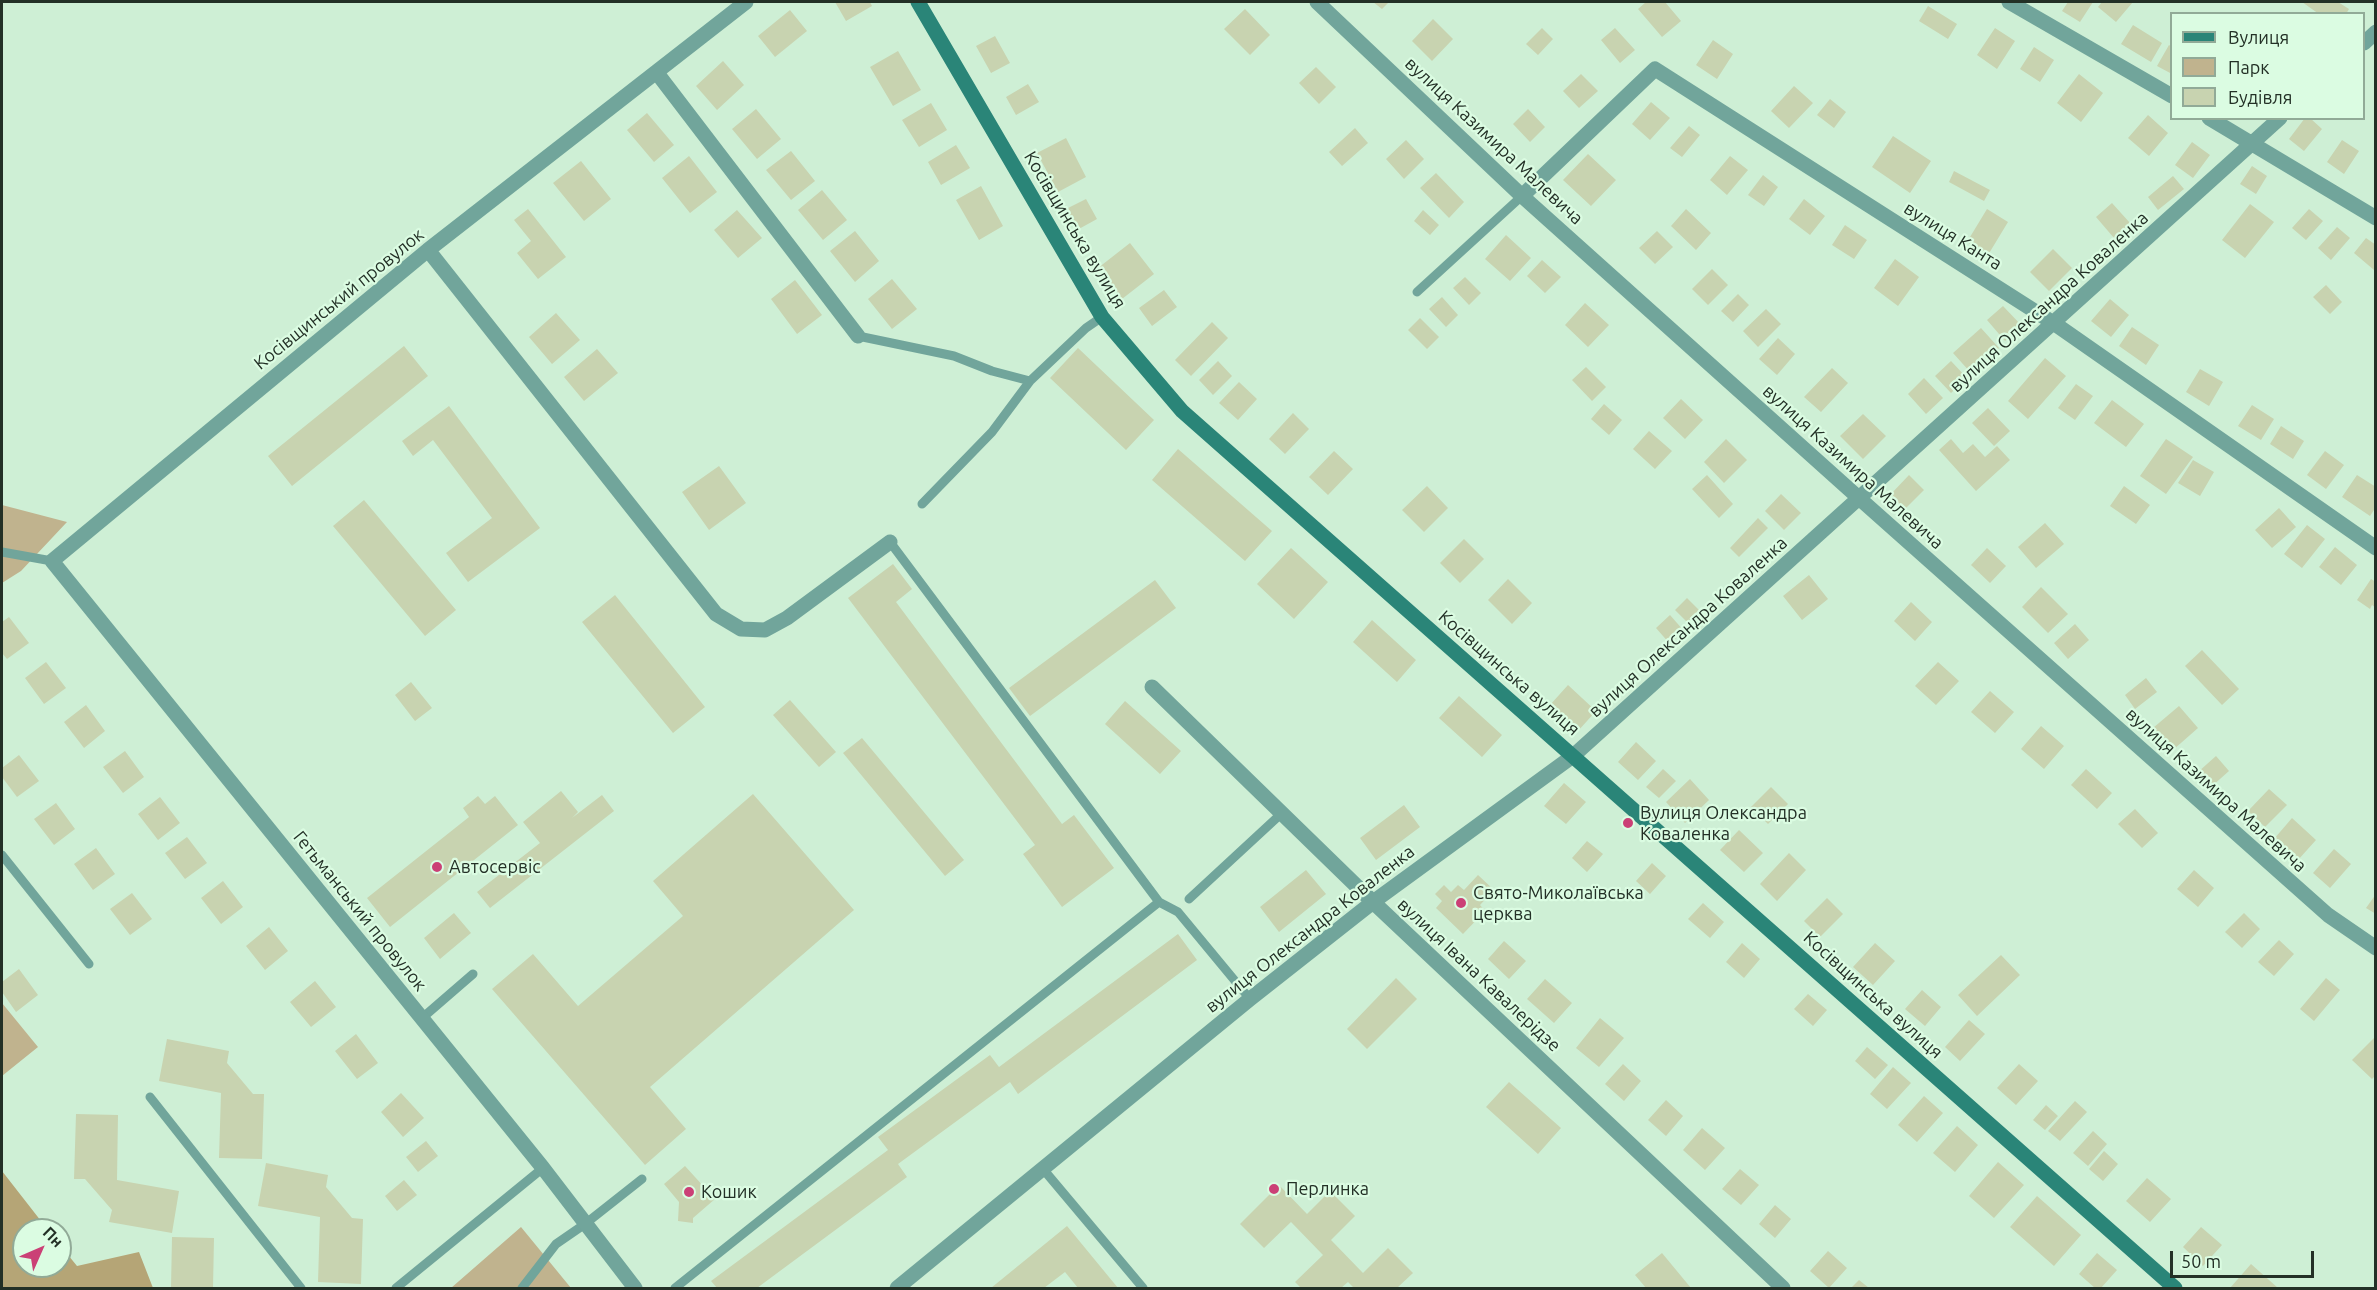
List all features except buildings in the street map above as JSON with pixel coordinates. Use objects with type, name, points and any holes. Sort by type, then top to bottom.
[{"type":"street","name":"Косівщинський провулок","points":[[51,561],[428,250],[746,2]]},
{"type":"street","name":"Косівщинська вулиця","points":[[918,2],[1102,317],[1182,411],[2175,1288]]},
{"type":"street","name":"вулиця Казимира Малевича","points":[[1317,2],[1522,196],[1860,499],[2328,915],[2376,948]]},
{"type":"street","points":[[2009,2],[2170,95]]},
{"type":"street","name":"вулиця Канта","points":[[1522,196],[1655,69],[2055,324],[2376,548]]},
{"type":"street","points":[[657,73],[858,336]]},
{"type":"street","points":[[2212,120],[2376,218]]},
{"type":"street","name":"вулиця Олександра Коваленка","points":[[897,1288],[1250,999],[1373,902],[1573,756],[2055,324],[2278,120]]},
{"type":"street","points":[[428,250],[716,614],[741,629],[765,630],[787,618],[890,542]]},
{"type":"street","name":"Гетьманський провулок","points":[[51,561],[543,1168],[635,1288]]},
{"type":"street","name":"вулиця Івана Кавалерідзе","points":[[1152,687],[1373,902],[1783,1288]]},
{"type":"lane","points":[[1417,292],[1522,196]]},
{"type":"lane","points":[[922,504],[992,432],[1030,381],[1086,328],[1102,317]]},
{"type":"lane","points":[[858,336],[954,356],[992,371],[1030,381]]},
{"type":"lane","points":[[890,542],[1159,902],[1178,912],[1250,999]]},
{"type":"lane","points":[[2,552],[51,561]]},
{"type":"lane","points":[[1189,899],[1282,813]]},
{"type":"lane","points":[[2,855],[88,964]]},
{"type":"lane","points":[[675,1288],[1159,902]]},
{"type":"lane","points":[[421,1019],[472,974]]},
{"type":"lane","points":[[150,1097],[301,1288]]},
{"type":"lane","points":[[396,1288],[543,1168]]},
{"type":"lane","points":[[1042,1169],[1143,1288]]},
{"type":"lane","points":[[522,1288],[556,1244],[642,1179]]},
{"type":"green space","points":[[2,505],[67,522],[21,571],[2,583]]},
{"type":"green space","points":[[2,1003],[38,1047],[2,1076]]},
{"type":"green space","points":[[521,1227],[571,1288],[451,1288]]},
{"type":"shaded area","points":[[2,1171],[39,1218],[12,1218],[12,1278],[72,1278],[72,1260],[77,1266],[139,1252],[153,1288],[2,1288]]},
{"type":"place","name":"Вулиця Олександра Коваленка","points":[[1628,823]]},
{"type":"place","name":"Автосервіс","points":[[437,867]]},
{"type":"place","name":"Свято-Миколаївська церква","points":[[1461,903]]},
{"type":"place","name":"Перлинка","points":[[1274,1189]]},
{"type":"place","name":"Кошик","points":[[689,1192]]}]
